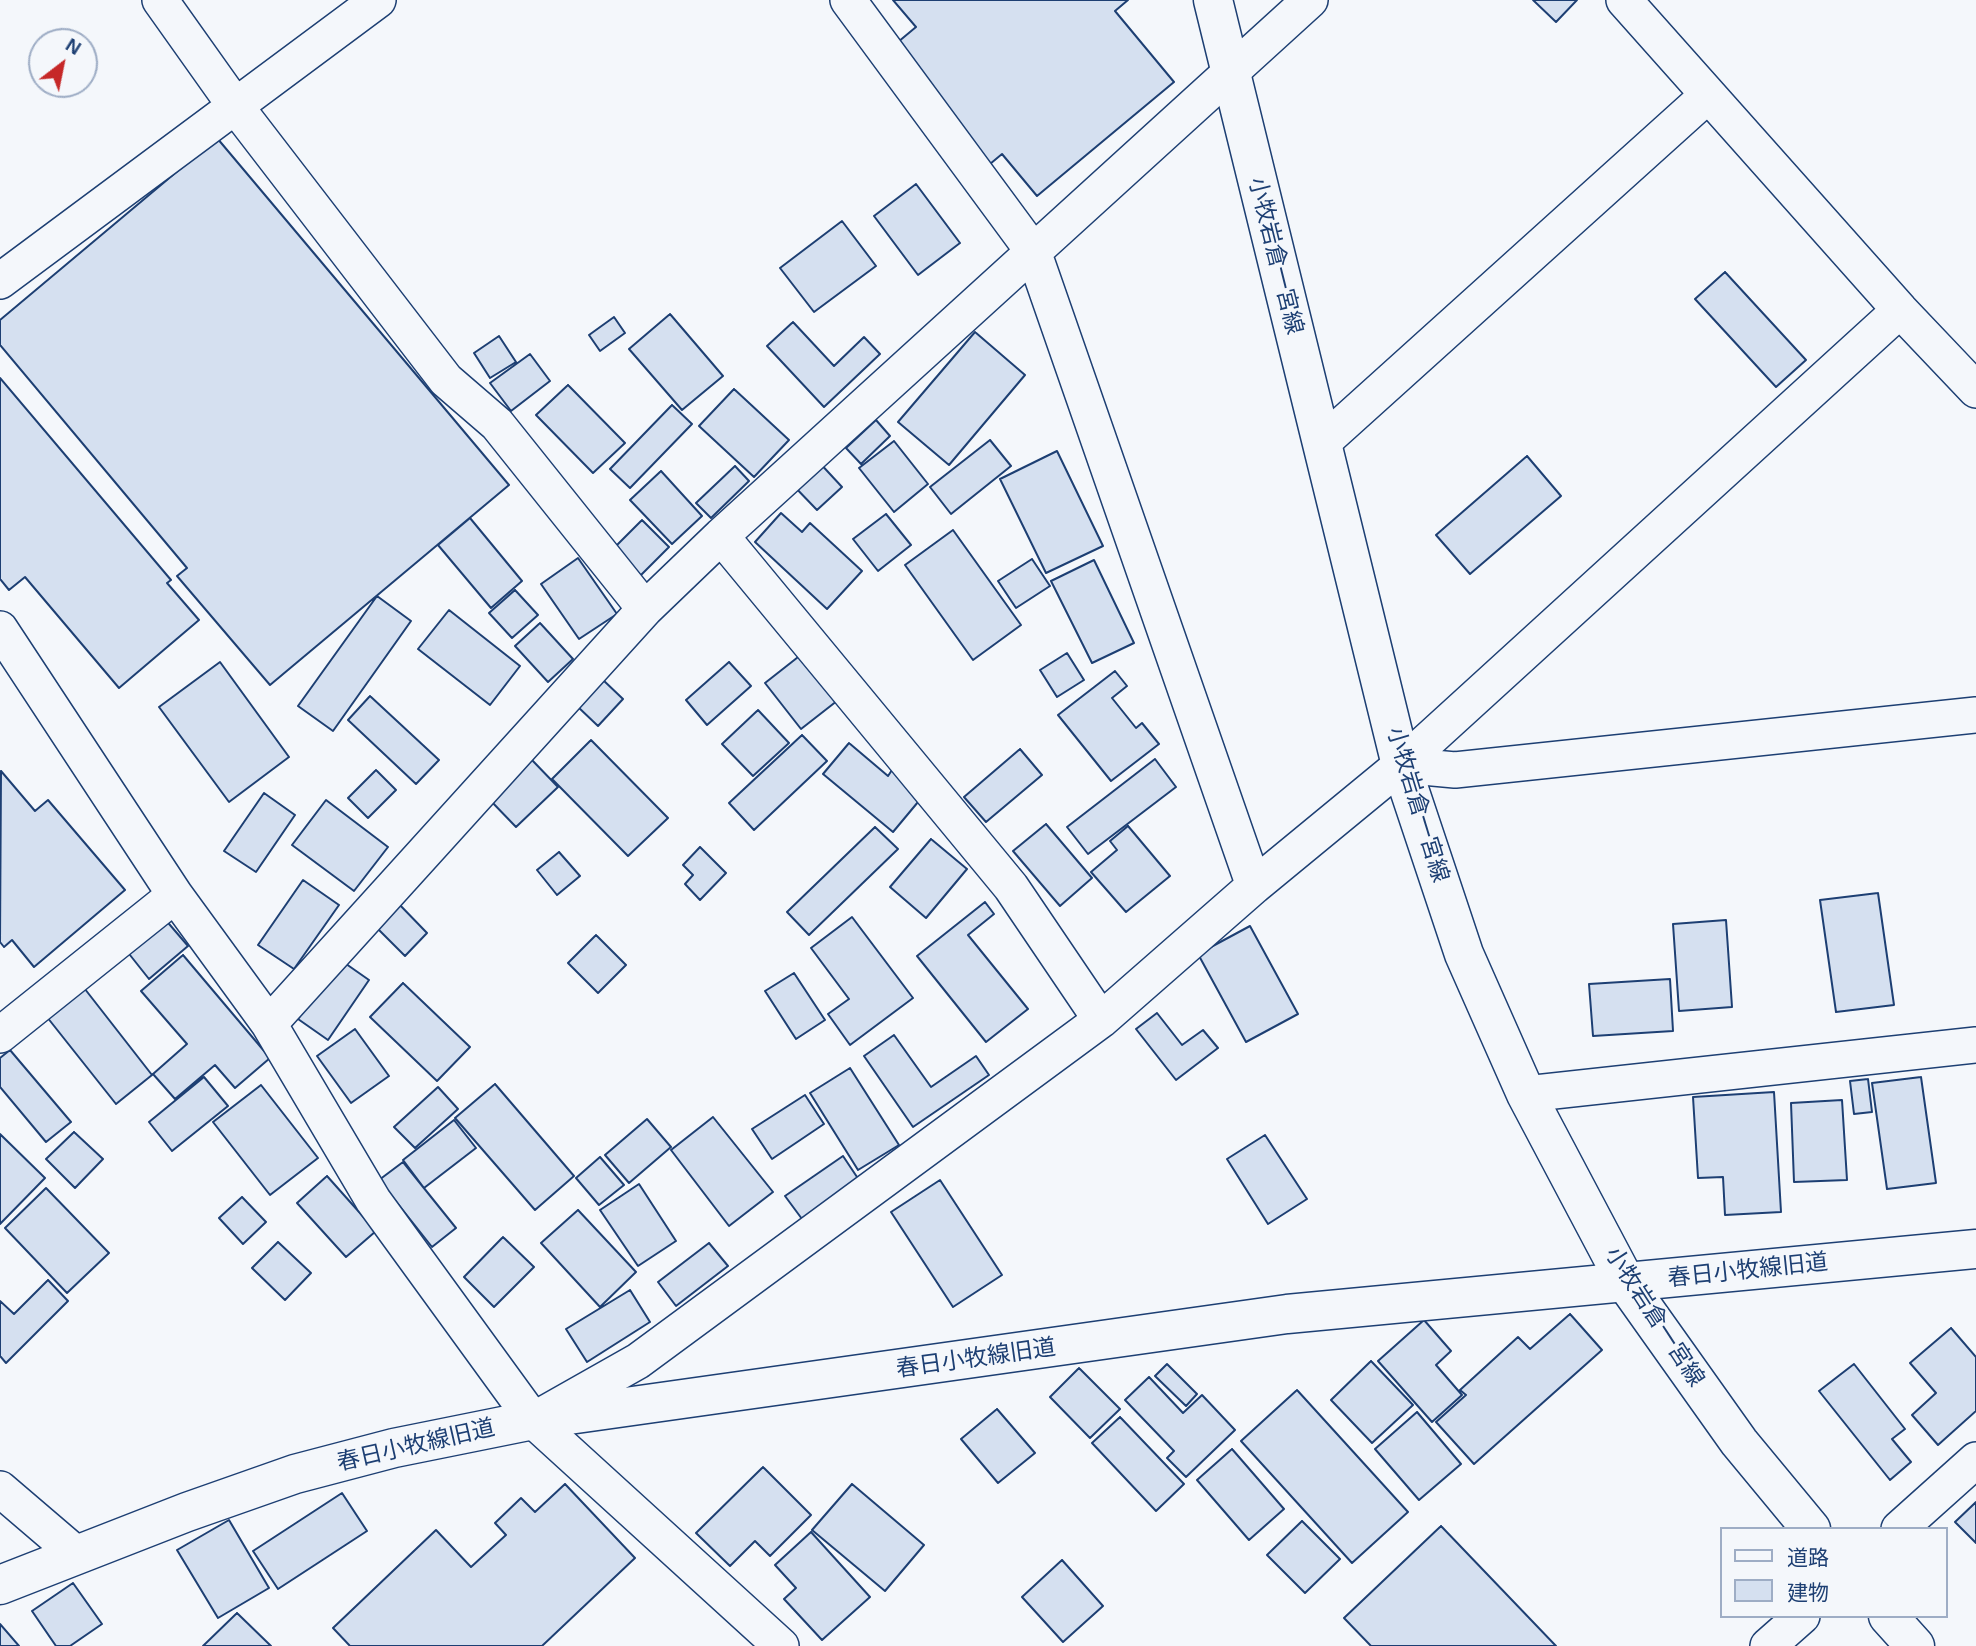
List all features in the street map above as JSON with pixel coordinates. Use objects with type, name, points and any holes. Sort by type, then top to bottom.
[{"type":"street","points":[[160,0],[236,107],[446,380],[497,424],[645,609]]},
{"type":"street","points":[[0,281],[378,0]]},
{"type":"street","name":"小牧岩倉一宮線","points":[[1213,0],[1401,765],[1464,954],[1526,1094],[1626,1283],[1739,1442],[1809,1527]]},
{"type":"street","points":[[269,1024],[645,609],[721,536],[1310,0]]},
{"type":"street","points":[[1624,0],[1899,310],[1976,390]]},
{"type":"street","points":[[851,1],[1033,251],[1254,886]]},
{"type":"street","points":[[1321,443],[1708,95]]},
{"type":"street","points":[[533,1420],[638,1361],[1101,1020],[1254,886],[1401,765],[1899,310]]},
{"type":"street","points":[[721,536],[1012,887],[1101,1020]]},
{"type":"street","points":[[0,629],[175,895],[269,1024],[373,1200],[533,1420],[781,1646]]},
{"type":"street","points":[[1401,765],[1455,770],[1976,715]]},
{"type":"street","points":[[0,1035],[175,895]]},
{"type":"street","points":[[1526,1094],[1976,1045]]},
{"type":"street","name":"春日小牧線旧道","points":[[0,1585],[187,1512],[295,1474],[394,1448],[533,1420],[1287,1314],[1976,1249]]},
{"type":"street","points":[[1901,1527],[1976,1460]]},
{"type":"street","points":[[0,1489],[76,1554]]},
{"type":"street","points":[[1768,1646],[1799,1618]]},
{"type":"street","points":[[1890,1618],[1915,1646]]},
{"type":"building","points":[[893,0],[1128,0],[1115,11],[1174,82],[1037,196],[1002,154],[990,164],[892,47],[916,27]]},
{"type":"building","points":[[1533,0],[1577,0],[1556,22]]},
{"type":"building","points":[[217,138],[509,485],[270,685],[177,576],[187,568],[0,345],[0,320]]},
{"type":"building","points":[[916,184],[960,243],[918,275],[874,216]]},
{"type":"building","points":[[842,221],[876,266],[814,312],[780,268]]},
{"type":"building","points":[[1725,272],[1806,360],[1776,387],[1695,299]]},
{"type":"building","points":[[670,314],[723,376],[682,410],[629,349]]},
{"type":"building","points":[[614,317],[625,333],[600,351],[589,335]]},
{"type":"building","points":[[793,322],[834,366],[864,337],[880,354],[824,407],[767,346]]},
{"type":"building","points":[[975,332],[1025,375],[949,465],[898,422]]},
{"type":"building","points":[[499,336],[516,362],[490,378],[474,353]]},
{"type":"building","points":[[530,354],[550,381],[511,411],[490,383]]},
{"type":"building","points":[[0,378],[171,580],[167,583],[199,620],[119,688],[25,577],[9,590],[0,579]]},
{"type":"building","points":[[568,385],[625,443],[593,473],[536,415]]},
{"type":"building","points":[[734,389],[789,440],[754,477],[699,426]]},
{"type":"building","points":[[672,405],[692,424],[630,488],[610,469]]},
{"type":"building","points":[[876,420],[890,436],[861,464],[846,448]]},
{"type":"building","points":[[990,440],[1011,466],[951,514],[930,487]]},
{"type":"building","points":[[894,441],[928,484],[894,512],[859,468]]},
{"type":"building","points":[[1057,451],[1103,546],[1046,573],[1000,479]]},
{"type":"building","points":[[1527,456],[1561,496],[1470,574],[1436,535]]},
{"type":"building","points":[[817,460],[842,487],[817,510],[791,483]]},
{"type":"building","points":[[735,466],[749,481],[711,518],[696,503]]},
{"type":"building","points":[[661,471],[702,516],[672,544],[630,500]]},
{"type":"building","points":[[781,513],[802,532],[810,523],[862,571],[827,609],[755,542]]},
{"type":"building","points":[[886,514],[911,545],[878,571],[853,539]]},
{"type":"building","points":[[470,518],[522,581],[491,608],[438,545]]},
{"type":"building","points":[[642,520],[669,547],[639,577],[612,550]]},
{"type":"building","points":[[953,530],[1021,625],[973,660],[905,565]]},
{"type":"building","points":[[578,558],[617,614],[579,639],[541,584]]},
{"type":"building","points":[[1032,559],[1050,586],[1016,608],[998,581]]},
{"type":"building","points":[[1094,560],[1134,643],[1092,663],[1051,581]]},
{"type":"building","points":[[515,590],[538,615],[512,638],[489,613]]},
{"type":"building","points":[[377,596],[411,621],[333,731],[298,706]]},
{"type":"building","points":[[449,610],[520,666],[490,705],[418,649]]},
{"type":"building","points":[[540,623],[573,659],[548,682],[515,646]]},
{"type":"building","points":[[807,650],[842,697],[801,729],[765,683]]},
{"type":"building","points":[[1067,653],[1084,680],[1057,697],[1040,670]]},
{"type":"building","points":[[220,662],[289,757],[229,802],[159,707]]},
{"type":"building","points":[[729,662],[751,686],[707,725],[686,700]]},
{"type":"building","points":[[1115,671],[1127,686],[1112,698],[1136,728],[1142,723],[1159,744],[1111,781],[1058,715]]},
{"type":"building","points":[[602,679],[623,699],[598,726],[577,706]]},
{"type":"building","points":[[370,696],[439,760],[416,784],[348,720]]},
{"type":"building","points":[[758,710],[789,743],[753,776],[722,744]]},
{"type":"building","points":[[802,735],[827,761],[754,830],[729,803]]},
{"type":"building","points":[[591,740],[668,818],[628,856],[552,779]]},
{"type":"building","points":[[849,743],[888,776],[892,770],[923,796],[893,832],[823,774]]},
{"type":"building","points":[[1020,749],[1042,775],[986,822],[964,797]]},
{"type":"building","points":[[531,759],[558,787],[516,827],[489,799]]},
{"type":"building","points":[[1155,759],[1176,787],[1088,854],[1067,827]]},
{"type":"building","points":[[376,770],[396,790],[368,818],[348,798]]},
{"type":"building","points":[[1,771],[35,811],[48,800],[125,890],[34,967],[12,940],[4,947],[0,942]]},
{"type":"building","points":[[264,793],[295,815],[256,872],[224,851]]},
{"type":"building","points":[[326,800],[388,847],[354,891],[292,845]]},
{"type":"building","points":[[1046,824],[1092,878],[1060,906],[1013,851]]},
{"type":"building","points":[[1128,826],[1170,876],[1126,912],[1091,872],[1117,850],[1110,841]]},
{"type":"building","points":[[875,827],[898,849],[809,935],[787,912]]},
{"type":"building","points":[[931,839],[967,869],[926,918],[890,887]]},
{"type":"building","points":[[700,847],[726,873],[700,900],[685,884],[693,875],[683,865]]},
{"type":"building","points":[[559,852],[580,876],[557,895],[537,870]]},
{"type":"building","points":[[303,880],[339,905],[294,969],[258,945]]},
{"type":"building","points":[[1878,893],[1894,1005],[1836,1012],[1820,900]]},
{"type":"building","points":[[397,902],[427,933],[405,956],[374,925]]},
{"type":"building","points":[[985,902],[994,914],[968,935],[1028,1009],[986,1042],[917,956]]},
{"type":"building","points":[[852,917],[913,998],[850,1045],[828,1014],[849,999],[811,948]]},
{"type":"building","points":[[164,918],[188,946],[149,979],[126,950]]},
{"type":"building","points":[[1726,920],[1732,1007],[1679,1011],[1673,924]]},
{"type":"building","points":[[1250,926],[1298,1014],[1246,1042],[1198,954]]},
{"type":"building","points":[[596,935],[626,965],[598,993],[568,963]]},
{"type":"building","points":[[183,955],[270,1058],[235,1088],[215,1065],[175,1099],[153,1074],[187,1044],[141,991]]},
{"type":"building","points":[[339,959],[369,980],[328,1040],[298,1019]]},
{"type":"building","points":[[794,973],[825,1020],[796,1039],[765,991]]},
{"type":"building","points":[[1670,979],[1673,1031],[1593,1036],[1589,984]]},
{"type":"building","points":[[403,983],[470,1047],[437,1081],[370,1017]]},
{"type":"building","points":[[81,984],[152,1075],[116,1104],[43,1012]]},
{"type":"building","points":[[1157,1013],[1182,1045],[1203,1030],[1218,1048],[1176,1080],[1136,1029]]},
{"type":"building","points":[[355,1029],[389,1076],[351,1103],[317,1056]]},
{"type":"building","points":[[894,1035],[931,1087],[976,1056],[989,1075],[913,1127],[864,1056]]},
{"type":"building","points":[[10,1050],[71,1122],[46,1142],[0,1087],[0,1058]]},
{"type":"building","points":[[850,1068],[899,1145],[858,1170],[810,1093]]},
{"type":"building","points":[[204,1077],[228,1106],[172,1151],[149,1122]]},
{"type":"building","points":[[1921,1077],[1936,1183],[1887,1189],[1872,1083]]},
{"type":"building","points":[[1868,1079],[1872,1112],[1854,1114],[1850,1081]]},
{"type":"building","points":[[495,1084],[574,1176],[535,1210],[455,1118]]},
{"type":"building","points":[[261,1085],[318,1158],[270,1195],[213,1122]]},
{"type":"building","points":[[438,1087],[458,1109],[415,1148],[394,1127]]},
{"type":"building","points":[[1774,1092],[1781,1212],[1725,1215],[1723,1177],[1698,1178],[1693,1097]]},
{"type":"building","points":[[805,1095],[824,1124],[772,1159],[752,1129]]},
{"type":"building","points":[[1842,1100],[1847,1180],[1794,1182],[1791,1103]]},
{"type":"building","points":[[713,1117],[773,1192],[729,1226],[671,1150]]},
{"type":"building","points":[[647,1119],[671,1147],[629,1183],[605,1155]]},
{"type":"building","points":[[454,1120],[476,1148],[424,1188],[403,1160]]},
{"type":"building","points":[[74,1132],[103,1159],[75,1188],[46,1159]]},
{"type":"building","points":[[0,1134],[45,1178],[0,1224]]},
{"type":"building","points":[[1265,1135],[1307,1199],[1268,1224],[1227,1159]]},
{"type":"building","points":[[843,1156],[859,1180],[802,1219],[785,1196]]},
{"type":"building","points":[[600,1157],[624,1185],[599,1205],[576,1178]]},
{"type":"building","points":[[403,1162],[456,1228],[432,1247],[379,1180]]},
{"type":"building","points":[[327,1176],[376,1231],[346,1257],[297,1203]]},
{"type":"building","points":[[940,1180],[1002,1275],[953,1307],[891,1212]]},
{"type":"building","points":[[639,1184],[676,1241],[638,1266],[600,1210]]},
{"type":"building","points":[[46,1188],[109,1253],[67,1293],[5,1228]]},
{"type":"building","points":[[242,1197],[266,1222],[243,1244],[219,1218]]},
{"type":"building","points":[[578,1210],[636,1272],[600,1307],[541,1243]]},
{"type":"building","points":[[503,1237],[534,1267],[494,1307],[464,1277]]},
{"type":"building","points":[[278,1242],[311,1273],[285,1300],[252,1268]]},
{"type":"building","points":[[709,1243],[728,1266],[676,1306],[658,1282]]},
{"type":"building","points":[[48,1280],[68,1301],[6,1363],[0,1356],[0,1301],[14,1314]]},
{"type":"building","points":[[630,1290],[650,1322],[587,1362],[566,1329]]},
{"type":"building","points":[[1570,1314],[1602,1350],[1474,1464],[1436,1422],[1466,1395],[1460,1390],[1518,1337],[1530,1349]]},
{"type":"building","points":[[1424,1320],[1451,1351],[1436,1365],[1462,1395],[1432,1422],[1378,1361]]},
{"type":"building","points":[[1951,1328],[1976,1357],[1976,1411],[1938,1445],[1912,1415],[1936,1393],[1910,1363]]},
{"type":"building","points":[[1371,1361],[1413,1405],[1372,1443],[1331,1400]]},
{"type":"building","points":[[1167,1364],[1197,1394],[1186,1406],[1155,1376]]},
{"type":"building","points":[[1854,1364],[1905,1429],[1892,1439],[1911,1462],[1890,1480],[1819,1391]]},
{"type":"building","points":[[1079,1368],[1120,1409],[1090,1438],[1050,1397]]},
{"type":"building","points":[[1149,1377],[1183,1413],[1202,1395],[1235,1430],[1186,1477],[1167,1458],[1174,1451],[1125,1400]]},
{"type":"building","points":[[1297,1390],[1408,1512],[1352,1563],[1241,1441]]},
{"type":"building","points":[[997,1409],[1035,1453],[998,1483],[961,1439]]},
{"type":"building","points":[[1417,1412],[1461,1464],[1419,1500],[1375,1449]]},
{"type":"building","points":[[1120,1417],[1184,1484],[1156,1511],[1092,1443]]},
{"type":"building","points":[[1232,1449],[1284,1509],[1249,1540],[1197,1480]]},
{"type":"building","points":[[763,1467],[811,1515],[770,1556],[755,1541],[730,1566],[696,1533]]},
{"type":"building","points":[[565,1484],[635,1558],[542,1646],[350,1646],[333,1628],[436,1530],[471,1567],[506,1535],[495,1523],[521,1498],[535,1512]]},
{"type":"building","points":[[852,1484],[924,1545],[885,1591],[812,1530]]},
{"type":"building","points":[[342,1493],[367,1531],[278,1589],[253,1551]]},
{"type":"building","points":[[1976,1502],[1976,1543],[1955,1522]]},
{"type":"building","points":[[229,1520],[269,1588],[218,1618],[177,1550]]},
{"type":"building","points":[[1302,1521],[1340,1559],[1305,1593],[1267,1555]]},
{"type":"building","points":[[1441,1526],[1556,1646],[1371,1646],[1344,1618]]},
{"type":"building","points":[[811,1532],[870,1597],[822,1640],[784,1599],[796,1588],[775,1565]]},
{"type":"building","points":[[1062,1560],[1103,1606],[1063,1642],[1022,1597]]},
{"type":"building","points":[[73,1583],[102,1624],[70,1646],[56,1646],[32,1611]]},
{"type":"building","points":[[237,1613],[271,1646],[203,1646]]},
{"type":"building","points":[[0,1624],[19,1646],[0,1646]]}]
